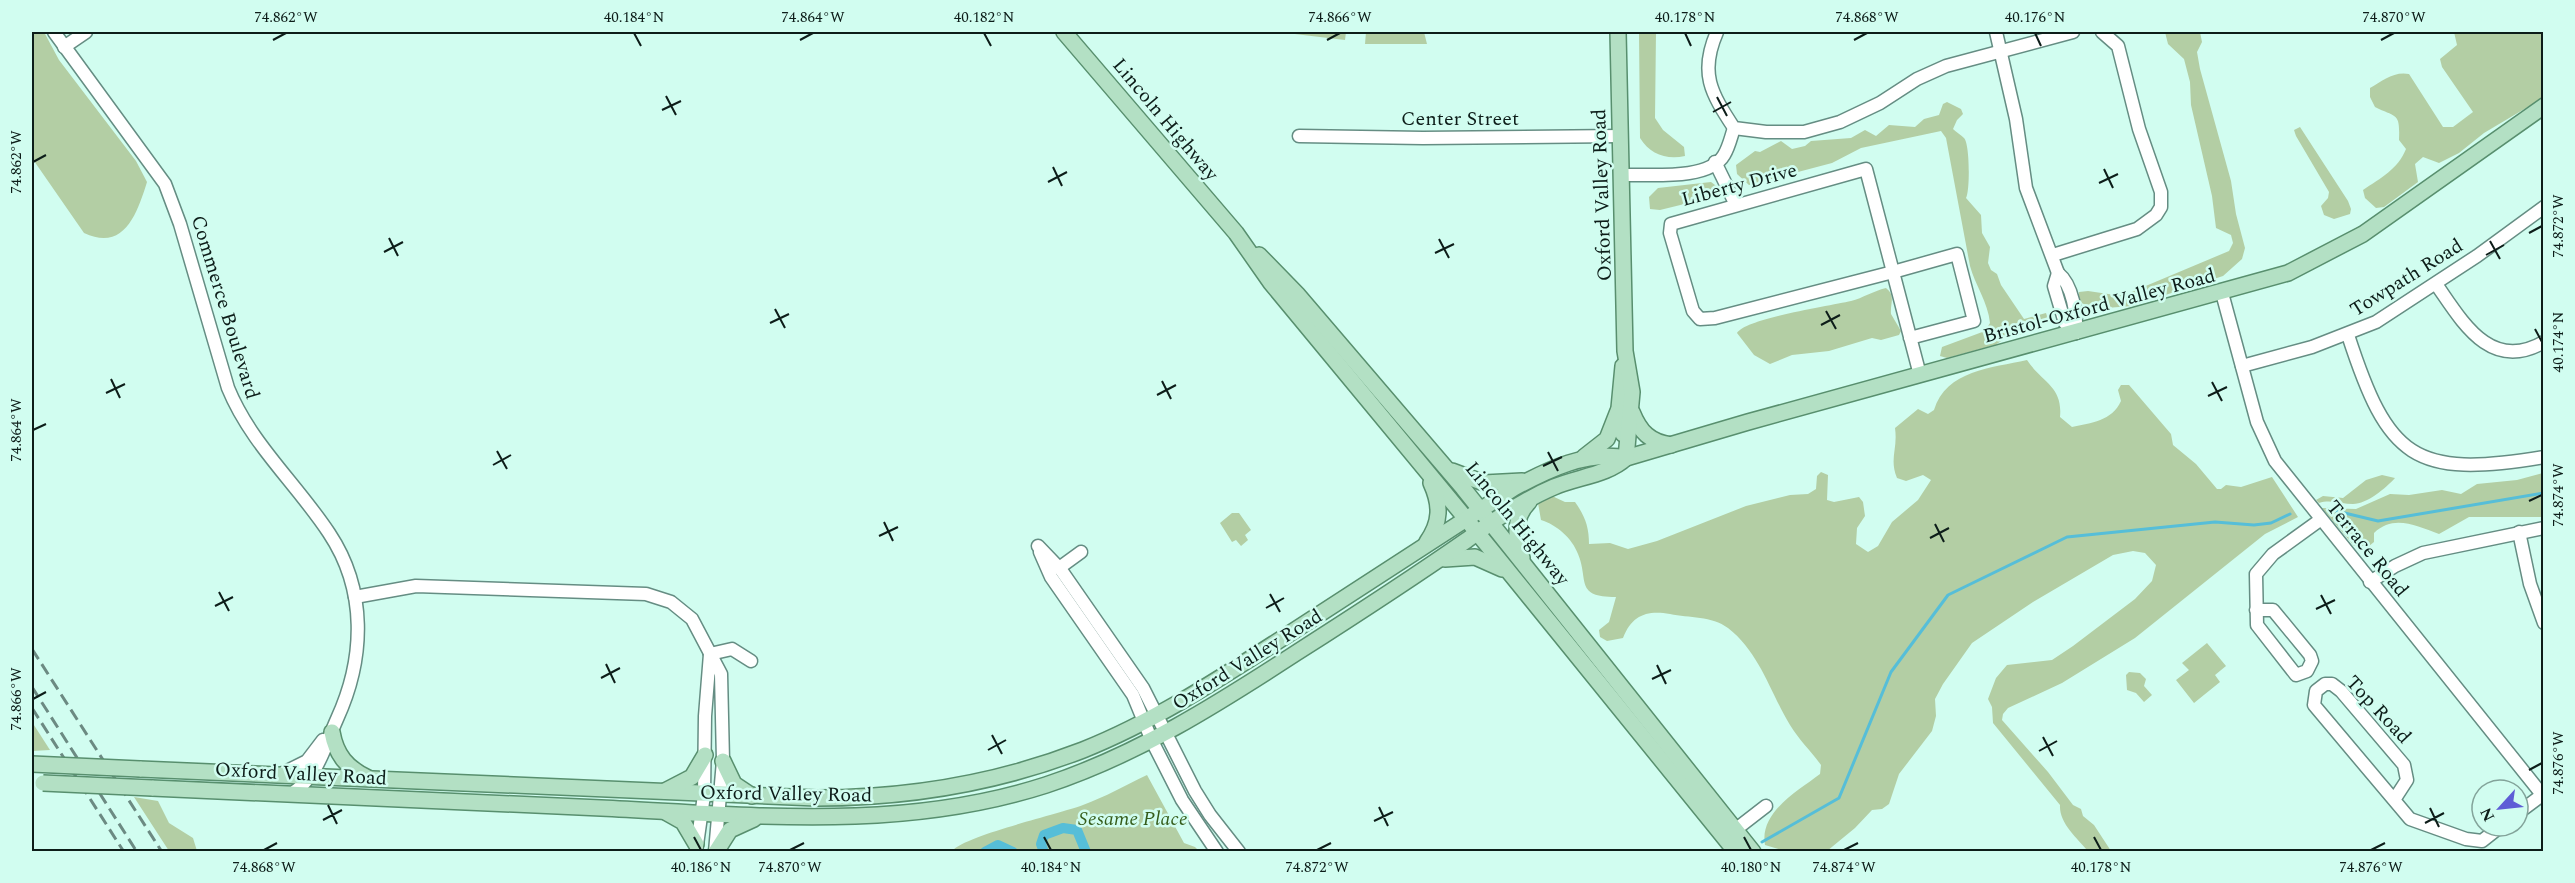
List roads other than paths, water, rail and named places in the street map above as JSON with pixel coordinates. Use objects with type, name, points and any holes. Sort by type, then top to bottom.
[{"type":"main road","name":"Lincoln Highway","points":[[1064,32],[1236,233],[1271,284],[1510,574],[1746,850]]},
{"type":"main road","name":"Oxford Valley Road","points":[[37,782],[662,811],[759,818],[868,818],[969,805],[1068,777],[1152,741],[1228,697],[1439,561],[1491,523],[1538,494],[1568,481],[1617,467],[1626,458],[1625,410],[1632,392],[1625,356],[1618,32]]},
{"type":"main road","name":"Bristol-Oxford Valley Road","points":[[1626,458],[2288,273],[2344,246],[2544,106]]},
{"type":"main road","name":"Lincoln Highway","points":[[1236,233],[1281,275],[1446,467],[1735,830],[1746,850]]},
{"type":"main road","points":[[1580,460],[1607,439],[1625,410],[1646,435],[1659,443],[1671,445]]},
{"type":"main road","name":"Oxford Valley Road","points":[[32,764],[755,797],[867,797],[965,784],[1061,758],[1150,719],[1235,669],[1530,479],[1580,460],[1613,455],[1626,458]]},
{"type":"main road","points":[[1424,467],[1436,493],[1439,512],[1434,533],[1424,546]]},
{"type":"main road","points":[[1446,467],[1484,483],[1509,483],[1530,479]]},
{"type":"main road","points":[[1524,564],[1516,538],[1519,516],[1538,494]]},
{"type":"main road","points":[[1439,561],[1452,557],[1475,557],[1495,564],[1510,574]]},
{"type":"main road","points":[[334,727],[335,749],[343,761],[370,779]]},
{"type":"main road","points":[[657,792],[676,787],[692,777],[705,754]]},
{"type":"main road","points":[[723,761],[734,784],[755,797]]},
{"type":"main road","points":[[662,811],[683,822],[696,848]]},
{"type":"main road","points":[[716,852],[730,830],[745,821],[759,818]]},
{"type":"street","name":"Commerce Boulevard","points":[[54,32],[165,184],[180,224],[228,388],[237,411],[261,446],[329,533],[350,575],[355,597],[358,631],[356,666],[348,695],[312,777],[291,794]]},
{"type":"street","points":[[64,47],[86,32]]},
{"type":"street","points":[[1622,175],[1692,173],[1707,169],[1723,157],[1734,128],[1716,100],[1706,74],[1710,48],[1717,32]]},
{"type":"street","points":[[1996,32],[2016,119],[2026,188],[2053,255],[2058,273],[2054,286],[2065,323],[2076,333]]},
{"type":"street","name":"Liberty Drive","points":[[1734,128],[1766,132],[1804,132],[1840,122],[1880,103],[1917,79],[1970,58],[2073,32]]},
{"type":"street","points":[[2053,255],[2137,229],[2150,222],[2161,207],[2161,192],[2139,129],[2125,65],[2118,46],[2102,32]]},
{"type":"street","name":"Center Street","points":[[1299,136],[1423,138],[1621,136]]},
{"type":"street","points":[[1715,162],[1736,205]]},
{"type":"street","name":"Liberty Drive","points":[[1893,272],[1715,318],[1700,319],[1693,310],[1670,233],[1671,224],[1866,169],[1893,272],[1910,338],[1920,375]]},
{"type":"street","name":"Towpath Road","points":[[2242,366],[2348,335],[2376,322],[2436,284],[2544,207]]},
{"type":"street","points":[[1893,272],[1957,254],[1974,321],[1910,338]]},
{"type":"street","points":[[2436,284],[2467,327],[2486,344],[2518,351],[2544,342]]},
{"type":"street","name":"Terrace Road","points":[[2222,293],[2266,447],[2292,486],[2543,796]]},
{"type":"street","points":[[2348,335],[2380,418],[2396,439],[2413,452],[2432,461],[2463,466],[2544,457]]},
{"type":"street","points":[[2256,610],[2273,610],[2303,645],[2312,661],[2307,671],[2296,675],[2257,626],[2256,610],[2256,574],[2273,554],[2320,520]]},
{"type":"street","points":[[2370,582],[2395,566],[2423,553],[2544,528]]},
{"type":"street","points":[[2519,532],[2530,584],[2544,623]]},
{"type":"street","points":[[1217,852],[1190,813],[1152,741],[1150,719],[1143,688],[1059,568],[1038,546],[1051,578],[1150,719],[1166,733],[1203,804],[1239,852]]},
{"type":"street","points":[[1059,568],[1081,552]]},
{"type":"street","points":[[355,597],[416,586],[646,594],[661,597],[686,612],[700,631],[721,675],[723,761],[716,814],[716,852]]},
{"type":"street","points":[[710,654],[732,649],[751,661]]},
{"type":"street","points":[[696,848],[704,795],[710,654]]},
{"type":"street","name":"Top Road","points":[[2394,800],[2408,780],[2404,765],[2341,692],[2332,684],[2325,684],[2316,691],[2314,705],[2394,800],[2410,819],[2466,839],[2482,841],[2486,838]]},
{"type":"street","name":"Commerce Boulevard","points":[[278,775],[311,757],[334,727]]},
{"type":"street","points":[[2530,805],[2543,796]]},
{"type":"street","points":[[1735,830],[1766,806]]},
{"type":"waterway","points":[[2328,509],[2378,521],[2544,493]]},
{"type":"waterway","points":[[1762,842],[1839,798],[1891,672],[1948,595],[2067,537],[2215,522],[2254,525],[2271,523],[2290,514]]},
{"type":"waterway","points":[[1044,852],[1041,844],[1044,835],[1063,828],[1077,830],[1086,852]]},
{"type":"waterway","points":[[985,852],[998,845],[1013,852]]},
{"type":"railway","points":[[32,649],[162,852]]},
{"type":"railway","points":[[32,687],[137,852]]},
{"type":"railway","points":[[32,708],[124,852]]},
{"type":"park label","name":"Sesame Place","points":[[1133,818]]}]
